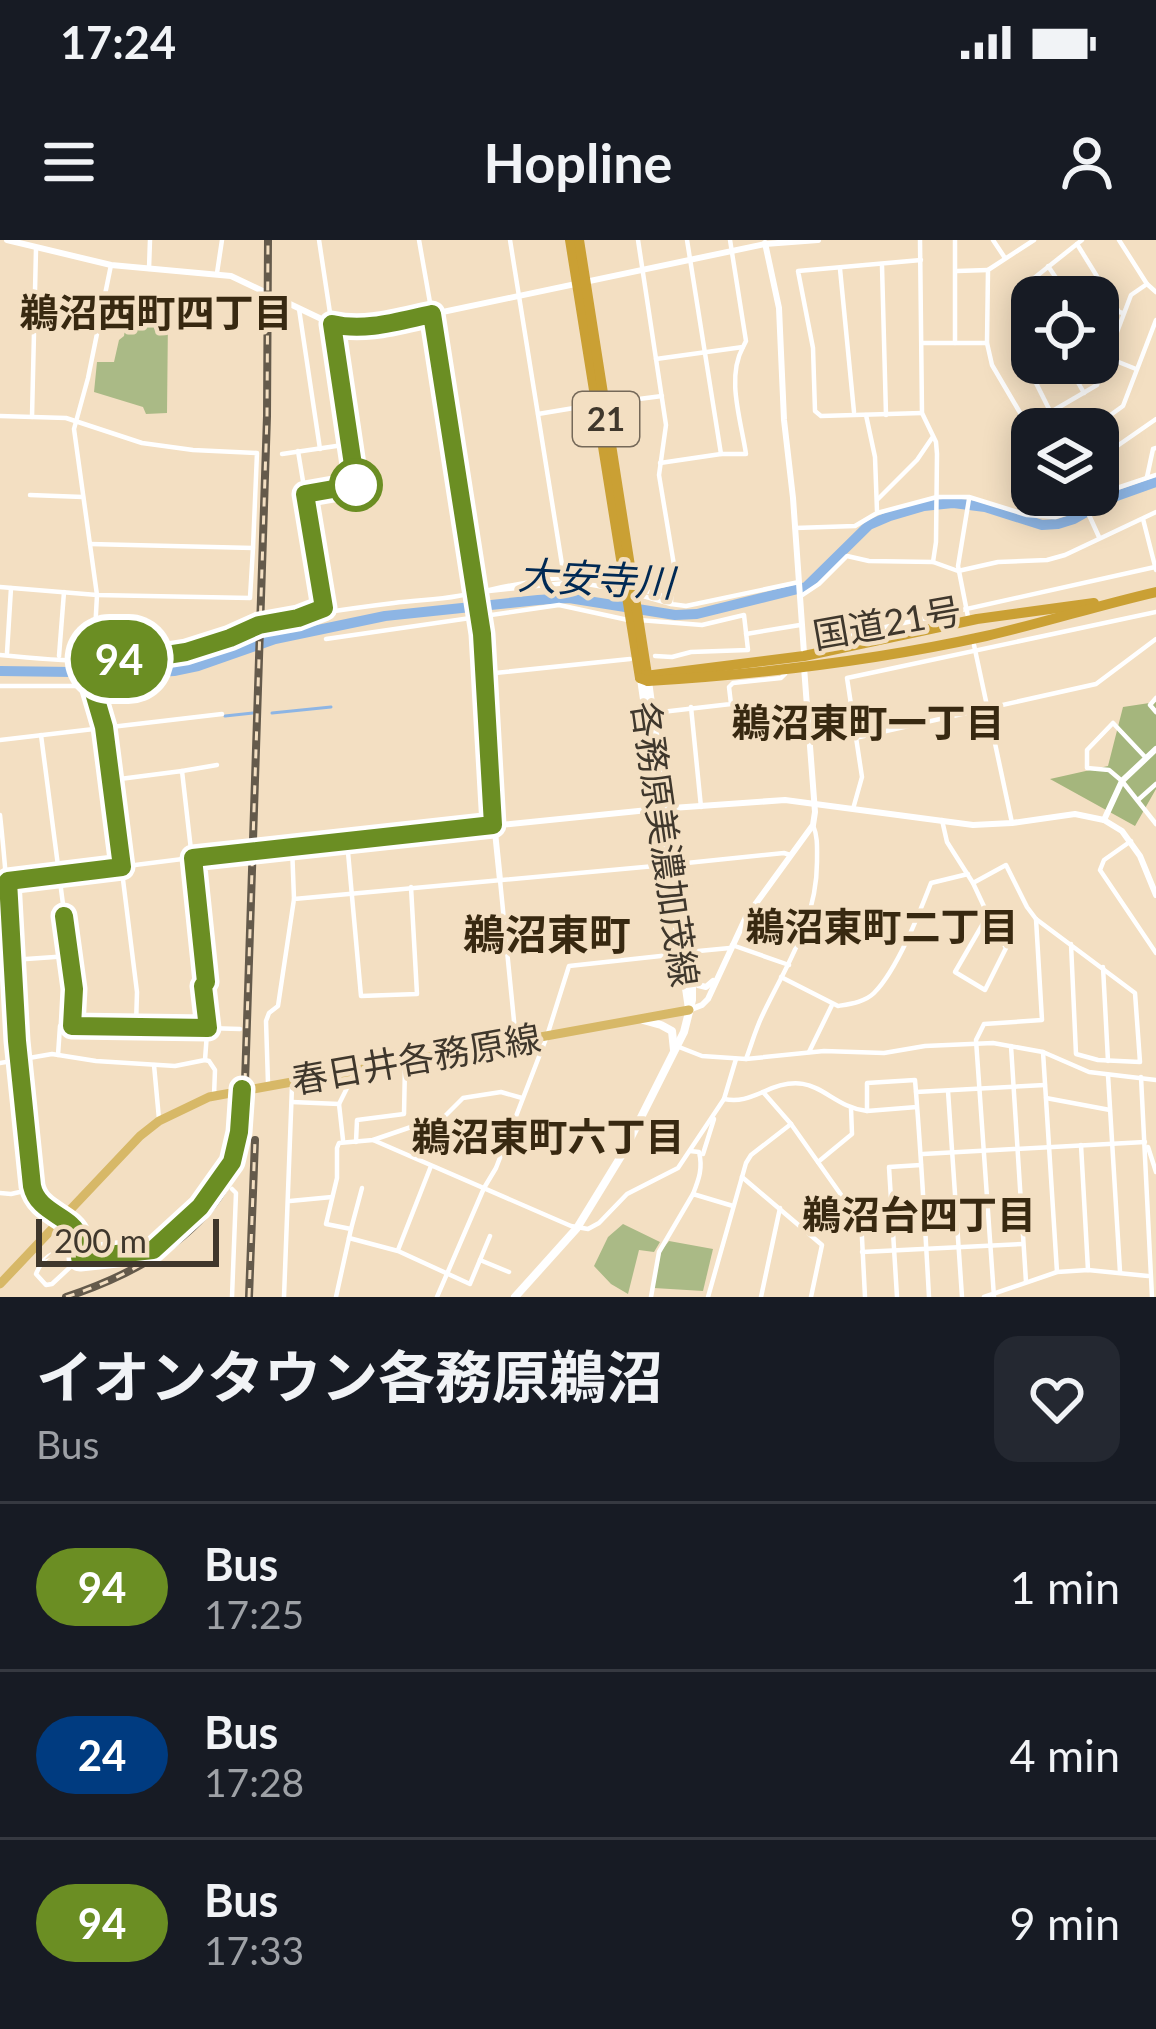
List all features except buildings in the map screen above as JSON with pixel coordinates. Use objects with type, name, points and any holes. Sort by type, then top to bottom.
[{"type":"highway","name":"21","points":[[574,240],[645,678]]},
{"type":"highway","name":"国道21号","points":[[645,678],[674,670],[804,663],[873,666],[1156,592]]},
{"type":"highway","name":"国道21号","points":[[645,678],[790,670],[820,653],[976,619],[1133,597]]},
{"type":"highway","points":[[636,620],[654,663],[674,670]]},
{"type":"main road","name":"各務原美濃加茂線","points":[[645,678],[661,809]]},
{"type":"main road","name":"各務原美濃加茂線","points":[[645,678],[689,1010]]},
{"type":"main road","name":"各務原美濃加茂線","points":[[515,1297],[577,1228],[679,1047],[692,1000],[692,978],[684,953]]},
{"type":"main road","name":"春日井各務原線","points":[[0,1284],[140,1136],[159,1121],[214,1096],[689,1010]]},
{"type":"main road","points":[[640,1019],[672,1031],[675,1046],[670,1063]]},
{"type":"street","points":[[7,240],[111,265],[217,273],[246,281],[332,324],[350,327],[518,297],[765,242],[818,240]]},
{"type":"street","points":[[55,251],[57,240]]},
{"type":"street","points":[[149,269],[150,240]]},
{"type":"street","points":[[217,273],[222,240]]},
{"type":"street","points":[[305,494],[356,485],[319,240]]},
{"type":"street","points":[[419,240],[479,614],[493,825],[516,1041]]},
{"type":"street","points":[[510,240],[564,578]]},
{"type":"street","points":[[638,240],[666,433],[659,475],[676,577],[671,602]]},
{"type":"street","points":[[687,240],[721,454]]},
{"type":"street","points":[[660,463],[746,454],[735,374],[746,341],[730,240]]},
{"type":"street","points":[[920,240],[922,413],[937,454],[933,562]]},
{"type":"street","points":[[955,240],[956,343]]},
{"type":"street","points":[[993,240],[1005,258]]},
{"type":"street","points":[[955,271],[988,271],[1034,240]]},
{"type":"street","points":[[1120,240],[1156,292]]},
{"type":"street","points":[[746,1059],[799,946],[814,899],[818,854],[779,308],[765,242]]},
{"type":"street","points":[[1036,276],[1080,242],[1123,313]]},
{"type":"street","points":[[32,417],[36,247]]},
{"type":"street","points":[[921,260],[798,272],[813,348],[815,411],[821,416],[922,413]]},
{"type":"street","points":[[111,265],[74,429],[97,595],[92,686],[104,727],[111,780],[137,992],[136,1026]]},
{"type":"street","points":[[882,266],[886,415]]},
{"type":"street","points":[[1048,266],[1055,276]]},
{"type":"street","points":[[840,269],[854,415]]},
{"type":"street","points":[[988,271],[987,343],[992,365],[1017,408]]},
{"type":"street","points":[[1119,323],[1131,295],[1147,284]]},
{"type":"street","points":[[299,308],[320,448]]},
{"type":"street","points":[[1119,409],[1156,320]]},
{"type":"street","points":[[922,343],[987,343]]},
{"type":"street","points":[[656,359],[743,347]]},
{"type":"street","points":[[1119,362],[1136,369]]},
{"type":"street","points":[[1079,384],[1084,393]]},
{"type":"street","points":[[1058,408],[1097,384]]},
{"type":"street","points":[[538,414],[662,396]]},
{"type":"street","points":[[0,416],[75,419],[142,442],[257,453],[250,598],[97,595],[0,587]]},
{"type":"street","points":[[866,416],[875,457],[877,513]]},
{"type":"street","points":[[1119,446],[1156,419]]},
{"type":"street","points":[[878,499],[932,438]]},
{"type":"street","points":[[282,454],[350,445]]},
{"type":"street","points":[[1147,477],[1156,448]]},
{"type":"street","points":[[298,452],[324,608],[298,618]]},
{"type":"street","points":[[1119,487],[1156,476]]},
{"type":"street","points":[[30,495],[83,497]]},
{"type":"street","points":[[794,529],[855,526],[877,513],[937,498],[969,498],[1011,509]]},
{"type":"street","points":[[968,617],[958,571],[969,498]]},
{"type":"street","points":[[11,588],[3,654],[46,660],[141,659],[186,652],[259,625],[564,578],[586,576],[686,606],[819,584],[847,556],[933,562],[958,571],[998,562],[1047,560],[1156,512]]},
{"type":"street","points":[[1089,516],[1100,538]]},
{"type":"street","points":[[820,653],[828,642],[850,635],[1156,568],[1143,519]]},
{"type":"street","points":[[90,544],[253,548]]},
{"type":"street","points":[[487,590],[576,582],[630,591]]},
{"type":"street","points":[[59,656],[64,592]]},
{"type":"street","points":[[326,639],[559,604],[636,620],[702,625],[744,615],[748,650],[655,656]]},
{"type":"street","points":[[854,809],[862,777],[847,678],[873,666],[1156,612]]},
{"type":"street","points":[[746,634],[801,625]]},
{"type":"street","points":[[855,738],[1096,684],[1156,639]]},
{"type":"street","points":[[974,648],[1012,823]]},
{"type":"street","points":[[485,674],[630,658]]},
{"type":"street","points":[[652,713],[731,704],[733,683],[781,678],[790,670]]},
{"type":"street","points":[[0,686],[92,686]]},
{"type":"street","points":[[1156,698],[1150,705],[1156,712]]},
{"type":"street","points":[[691,707],[700,807]]},
{"type":"street","points":[[0,740],[222,714]]},
{"type":"street","points":[[1146,758],[1113,723],[1087,750],[1087,767],[1109,770],[1156,824]]},
{"type":"street","points":[[41,735],[74,989],[72,1026]]},
{"type":"street","points":[[1104,820],[1122,781],[1156,749]]},
{"type":"street","points":[[111,780],[218,765]]},
{"type":"street","points":[[182,771],[206,982],[205,1060]]},
{"type":"street","points":[[1138,800],[1156,784]]},
{"type":"street","points":[[4,882],[347,840],[785,800],[973,825],[1076,814],[1104,820],[1131,841],[1156,895]]},
{"type":"street","points":[[0,815],[33,1189],[37,1200],[74,1227],[80,1239],[80,1258]]},
{"type":"street","points":[[942,820],[947,842],[968,874],[1006,948],[985,990],[955,972],[988,915]]},
{"type":"street","points":[[689,1010],[704,1004],[755,903],[813,824]]},
{"type":"street","points":[[347,840],[361,996],[417,994],[411,887]]},
{"type":"street","points":[[1131,841],[1104,860],[1100,870],[1156,953]]},
{"type":"street","points":[[268,1084],[266,1022],[278,1006],[294,899],[292,846]]},
{"type":"street","points":[[294,899],[790,855]]},
{"type":"street","points":[[973,883],[1006,866],[1036,919],[1071,944],[1103,967],[1135,993],[1140,1062],[1076,1054],[1071,944]]},
{"type":"street","points":[[782,977],[832,1005],[847,1005],[873,994],[911,931],[931,883],[968,874]]},
{"type":"street","points":[[993,1295],[976,1043],[984,1024],[1042,1020],[1036,919]]},
{"type":"street","points":[[437,1297],[496,1168],[548,1036],[569,966],[731,946],[788,965]]},
{"type":"street","points":[[12,960],[69,956]]},
{"type":"street","points":[[1103,967],[1108,1061]]},
{"type":"street","points":[[692,978],[706,987],[715,979]]},
{"type":"street","points":[[809,1052],[832,1005]]},
{"type":"street","points":[[58,1055],[60,1026],[241,1029]]},
{"type":"street","points":[[754,1038],[760,1052],[769,1056]]},
{"type":"street","points":[[679,1047],[702,1056],[746,1059],[976,1043],[1043,1052],[1080,1070],[1156,1080]]},
{"type":"street","points":[[1011,1046],[1026,1282]]},
{"type":"street","points":[[1043,1052],[1057,1272]]},
{"type":"street","points":[[0,1064],[42,1054],[175,1066],[205,1060],[214,1067],[214,1096]]},
{"type":"street","points":[[701,1160],[705,1136],[724,1099],[736,1059]]},
{"type":"street","points":[[356,1142],[357,1120],[404,1114],[405,1060]]},
{"type":"street","points":[[154,1065],[159,1121]]},
{"type":"street","points":[[343,1142],[339,1104],[356,1068]]},
{"type":"street","points":[[1108,1075],[1120,1272]]},
{"type":"street","points":[[1141,1077],[1152,1297]]},
{"type":"street","points":[[867,1112],[867,1083],[915,1080],[929,1297]]},
{"type":"street","points":[[284,1297],[291,1081]]},
{"type":"street","points":[[724,1099],[734,1101],[773,1087],[802,1084],[867,1112],[917,1107]]},
{"type":"street","points":[[916,1092],[1045,1085]]},
{"type":"street","points":[[80,1258],[69,1250],[53,1252],[40,1262],[36,1274],[41,1282],[52,1284],[80,1258],[153,1250],[200,1207],[232,1162],[242,1089]]},
{"type":"street","points":[[948,1091],[962,1297]]},
{"type":"street","points":[[351,1229],[326,1224],[337,1178],[337,1148],[343,1142],[373,1140],[440,1121],[463,1098],[501,1092],[522,1098]]},
{"type":"street","points":[[763,1092],[844,1198],[801,1226]]},
{"type":"street","points":[[1046,1098],[1110,1109]]},
{"type":"street","points":[[292,1102],[339,1104]]},
{"type":"street","points":[[818,1162],[852,1134],[851,1108]]},
{"type":"street","points":[[708,1297],[746,1162],[791,1124]]},
{"type":"street","points":[[373,1140],[588,1229],[626,1194],[678,1168],[705,1136]]},
{"type":"street","points":[[921,1154],[1145,1142]]},
{"type":"street","points":[[1145,1142],[1156,1172]]},
{"type":"street","points":[[1081,1144],[1088,1270]]},
{"type":"street","points":[[651,1297],[659,1252],[701,1175],[700,1152],[689,1151]]},
{"type":"street","points":[[897,1297],[889,1167],[922,1165]]},
{"type":"street","points":[[398,1251],[431,1166]]},
{"type":"street","points":[[742,1177],[822,1245],[811,1297]]},
{"type":"street","points":[[335,1297],[362,1188]]},
{"type":"street","points":[[0,1193],[33,1189]]},
{"type":"street","points":[[232,1190],[236,1193],[232,1297]]},
{"type":"street","points":[[693,1194],[733,1206]]},
{"type":"street","points":[[289,1201],[332,1197]]},
{"type":"street","points":[[865,1297],[861,1218],[891,1206]]},
{"type":"street","points":[[761,1297],[780,1208]]},
{"type":"street","points":[[60,1219],[75,1238],[69,1250]]},
{"type":"street","points":[[349,1238],[398,1251],[470,1284],[490,1237]]},
{"type":"street","points":[[862,1252],[1023,1244]]},
{"type":"street","points":[[480,1260],[508,1272]]},
{"type":"street","points":[[984,1297],[1057,1272],[1150,1276]]},
{"type":"green space","points":[[127,314],[168,318],[167,413],[146,414],[143,407],[94,392],[97,362],[114,362]]},
{"type":"green space","points":[[1156,702],[1156,789],[1135,826],[1050,779],[1108,766],[1123,707]]},
{"type":"green space","points":[[623,1224],[660,1242],[654,1252],[639,1250],[628,1294],[594,1266],[608,1237]]},
{"type":"green space","points":[[669,1241],[713,1249],[703,1291],[654,1288],[661,1251]]},
{"type":"waterway","name":"大安寺川","points":[[0,671],[174,671],[275,639],[385,616],[538,600],[569,598],[675,615],[697,614],[806,587],[869,525],[924,506],[985,507],[1042,525],[1058,524],[1156,482]]},
{"type":"waterway","points":[[272,713],[331,707]]},
{"type":"waterway","points":[[225,716],[253,713]]},
{"type":"railway","points":[[66,1297],[150,1259],[198,1222],[232,1173],[243,1143],[267,416],[268,240]]},
{"type":"railway","points":[[249,1297],[255,1140]]},
{"type":"bus line","name":"94","points":[[64,916],[74,989],[72,1026],[208,1028],[193,858],[493,825],[482,634],[432,314],[370,327],[332,324],[356,485],[305,494],[324,608],[186,652],[94,660],[92,686],[104,727],[122,867],[8,881],[32,1186],[37,1200],[74,1227],[80,1239],[80,1258],[153,1250],[200,1207],[232,1162],[242,1089]]},
{"type":"district","name":"鵜沼西町四丁目","points":[[156,313]]},
{"type":"district","name":"鵜沼東町一丁目","points":[[868,723]]},
{"type":"district","name":"鵜沼東町二丁目","points":[[882,927]]},
{"type":"district","name":"鵜沼東町","points":[[547,935]]},
{"type":"district","name":"鵜沼東町六丁目","points":[[548,1137]]},
{"type":"district","name":"鵜沼台四丁目","points":[[919,1215]]}]
